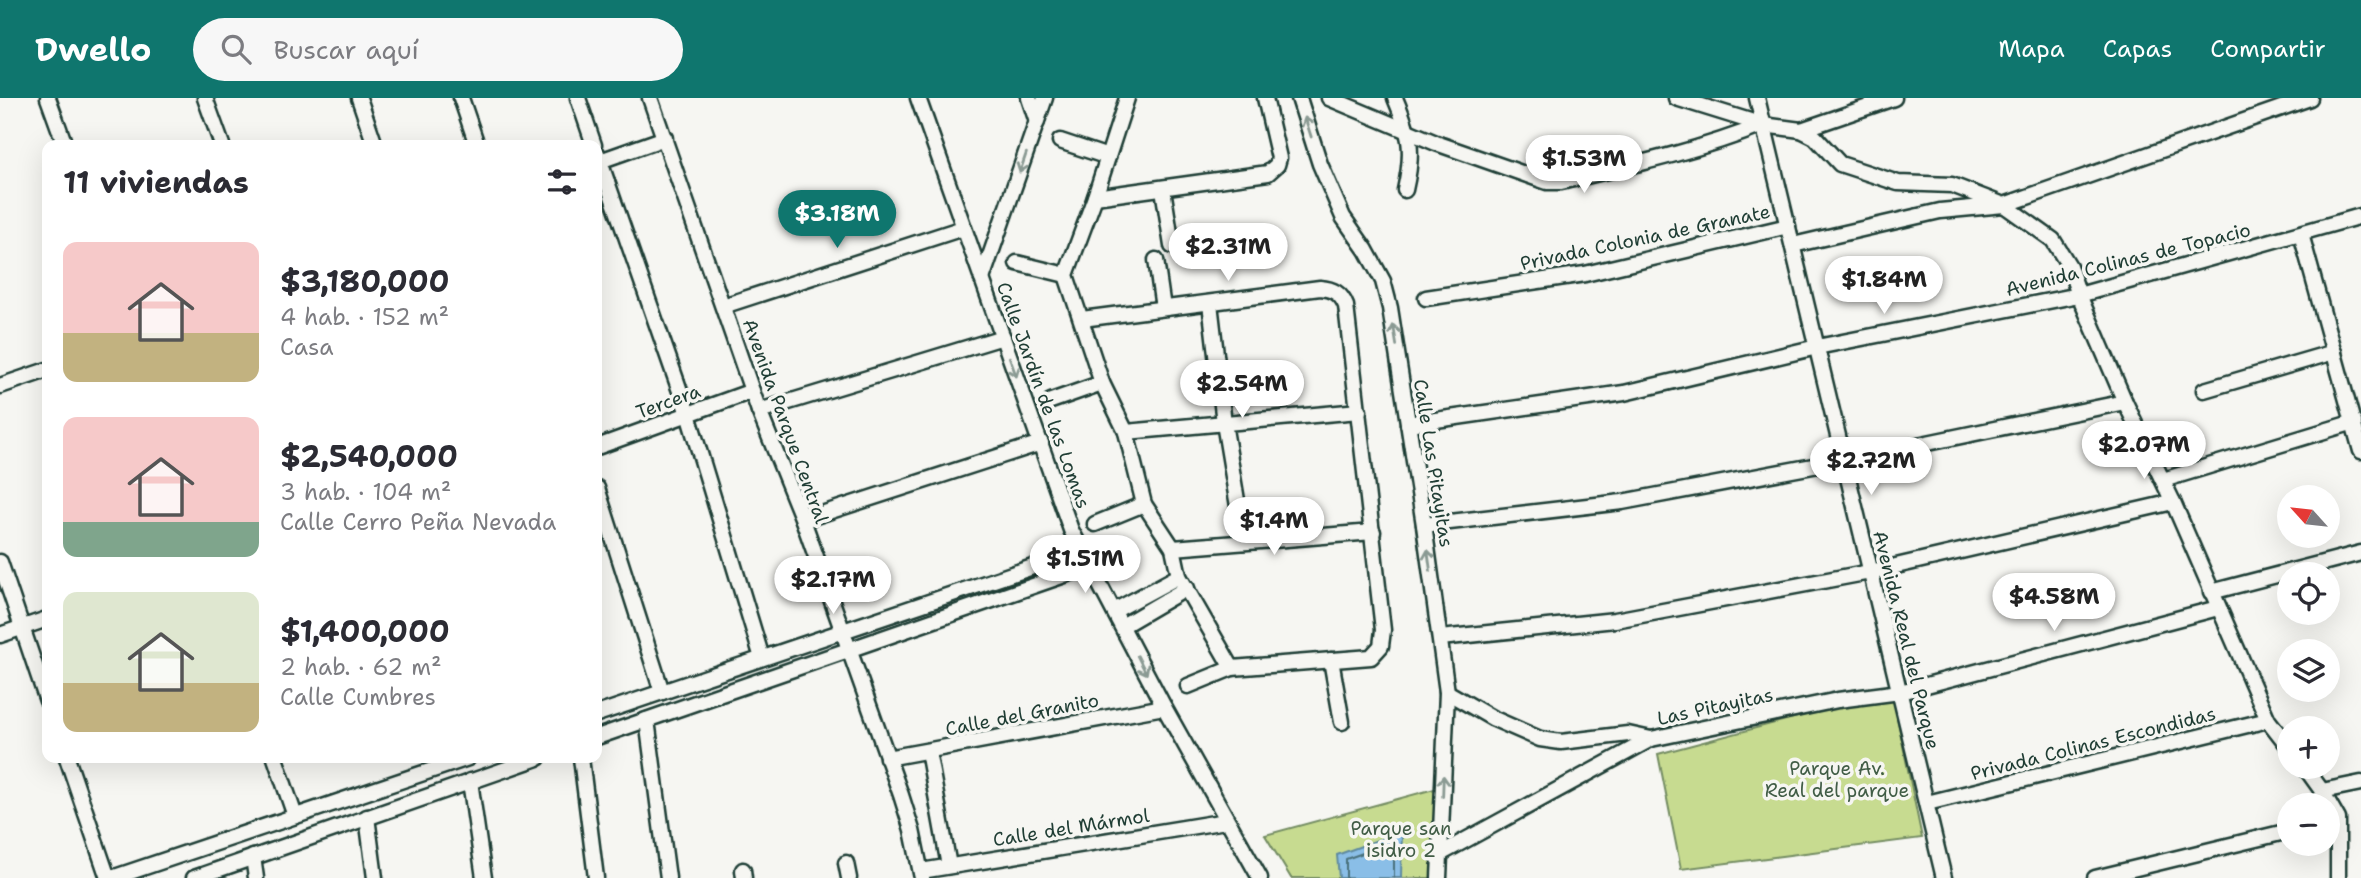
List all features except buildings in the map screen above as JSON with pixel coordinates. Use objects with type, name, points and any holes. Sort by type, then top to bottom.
[{"type":"street","points":[[48,98],[63,140]]},
{"type":"street","points":[[205,98],[220,140]]},
{"type":"street","points":[[359,98],[373,140]]},
{"type":"street","points":[[461,98],[475,140]]},
{"type":"street","points":[[578,98],[592,140]]},
{"type":"street","name":"Avenida Parque Central","points":[[650,98],[759,411],[803,520],[850,649],[908,819],[921,874]]},
{"type":"street","name":"Calle Jardín de las Lomas","points":[[918,98],[1080,551],[1226,821],[1260,878]]},
{"type":"street","points":[[1029,98],[1037,122]]},
{"type":"street","points":[[982,279],[1045,98]]},
{"type":"street","points":[[1127,98],[1066,275],[1102,383],[1126,432],[1144,504],[1173,548],[1179,576],[1232,668]]},
{"type":"street","points":[[1095,197],[1264,174],[1273,170],[1278,166],[1279,158],[1265,98]]},
{"type":"street","name":"Calle Las Pitayitas","points":[[1299,98],[1320,164],[1343,218],[1366,250],[1383,281],[1390,308],[1447,692],[1439,878]]},
{"type":"street","points":[[1329,98],[1547,182],[1561,182],[1687,151],[1726,140],[1763,125]]},
{"type":"street","points":[[1395,98],[1408,130],[1412,160],[1405,190]]},
{"type":"street","points":[[1676,98],[1763,125],[1801,130],[1815,137],[1840,164],[1898,183],[1952,185],[2004,205],[2053,240],[2069,266],[2078,295],[2125,402],[2173,502],[2268,720],[2277,732]]},
{"type":"street","points":[[1757,98],[1763,125]]},
{"type":"street","points":[[1801,130],[1895,98]]},
{"type":"street","points":[[1793,245],[1940,211],[2004,205],[2310,98]]},
{"type":"street","name":"Avenida Real del Parque","points":[[1763,125],[1944,878]]},
{"type":"street","points":[[602,158],[665,138]]},
{"type":"street","points":[[1060,141],[1108,157]]},
{"type":"street","points":[[602,170],[688,414],[762,658]]},
{"type":"street","points":[[1163,189],[1172,246]]},
{"type":"street","name":"Avenida Colinas de Topacio","points":[[1408,424],[1624,393],[1817,347],[2078,295],[2361,216]]},
{"type":"street","name":"Privada Colonia de Granate","points":[[1426,298],[1585,274],[1788,226]]},
{"type":"street","points":[[723,306],[963,228]]},
{"type":"street","points":[[2301,234],[2361,451]]},
{"type":"street","points":[[1156,260],[1163,308]]},
{"type":"street","points":[[1017,263],[1066,275]]},
{"type":"street","points":[[1082,319],[1320,288],[1337,292],[1346,306],[1373,532],[1383,630],[1381,646],[1371,657],[1232,668],[1188,685]]},
{"type":"street","points":[[1210,303],[1224,423],[1244,542]]},
{"type":"street","points":[[759,411],[1003,337]]},
{"type":"street","points":[[2204,390],[2334,352]]},
{"type":"street","points":[[0,386],[42,372]]},
{"type":"street","points":[[1051,401],[1102,383]]},
{"type":"street","name":"Tercera","points":[[602,445],[752,391]]},
{"type":"street","points":[[1424,525],[1622,502],[1845,460],[2125,402]]},
{"type":"street","points":[[1126,432],[1359,411]]},
{"type":"street","points":[[2163,480],[2354,422]]},
{"type":"street","points":[[803,520],[1041,443]]},
{"type":"street","points":[[1440,638],[1615,620],[1870,572],[2173,502]]},
{"type":"street","points":[[602,503],[663,692]]},
{"type":"street","points":[[1095,524],[1144,504]]},
{"type":"street","points":[[1173,548],[1373,532]]},
{"type":"street","points":[[602,712],[1080,551]]},
{"type":"street","points":[[2211,592],[2361,552]]},
{"type":"street","points":[[0,562],[42,686]]},
{"type":"street","points":[[602,735],[1088,567]]},
{"type":"street","points":[[1114,611],[1179,576]]},
{"type":"street","points":[[1122,626],[1187,589]]},
{"type":"street","name":"Las Pitayitas","points":[[1440,854],[1651,739],[1838,699],[1900,692],[2218,608]]},
{"type":"street","points":[[0,635],[42,620]]},
{"type":"street","points":[[1331,660],[1342,722]]},
{"type":"street","points":[[1447,692],[1492,718],[1540,739],[1561,742],[1628,734],[1651,739]]},
{"type":"street","name":"Calle del Granito","points":[[887,758],[1164,707]]},
{"type":"street","points":[[647,720],[668,878]]},
{"type":"street","name":"Privada Colinas Escondidas","points":[[1927,803],[2268,720]]},
{"type":"street","points":[[928,751],[948,866]]},
{"type":"street","points":[[68,763],[110,878],[295,816],[432,763]]},
{"type":"street","points":[[277,763],[295,816]]},
{"type":"street","points":[[194,878],[523,763]]},
{"type":"street","points":[[582,763],[596,878]]},
{"type":"street","points":[[2313,779],[2322,791],[2361,783]]},
{"type":"street","points":[[470,781],[484,878]]},
{"type":"street","points":[[367,817],[375,878]]},
{"type":"street","name":"Calle del Mármol","points":[[921,874],[948,866],[1226,821]]},
{"type":"street","points":[[2095,878],[2277,834]]},
{"type":"street","points":[[2336,856],[2338,878]]},
{"type":"street","points":[[253,857],[256,878]]},
{"type":"street","points":[[846,863],[849,878]]},
{"type":"green space","name":"Parque Av. Real del parque","points":[[1892,692],[1922,838],[1681,869],[1658,754]]},
{"type":"green space","name":"Parque san isidro 2","points":[[1445,786],[1438,878],[1291,878],[1265,835]]},
{"type":"water","points":[[1402,831],[1401,878],[1339,878],[1337,855]]}]
